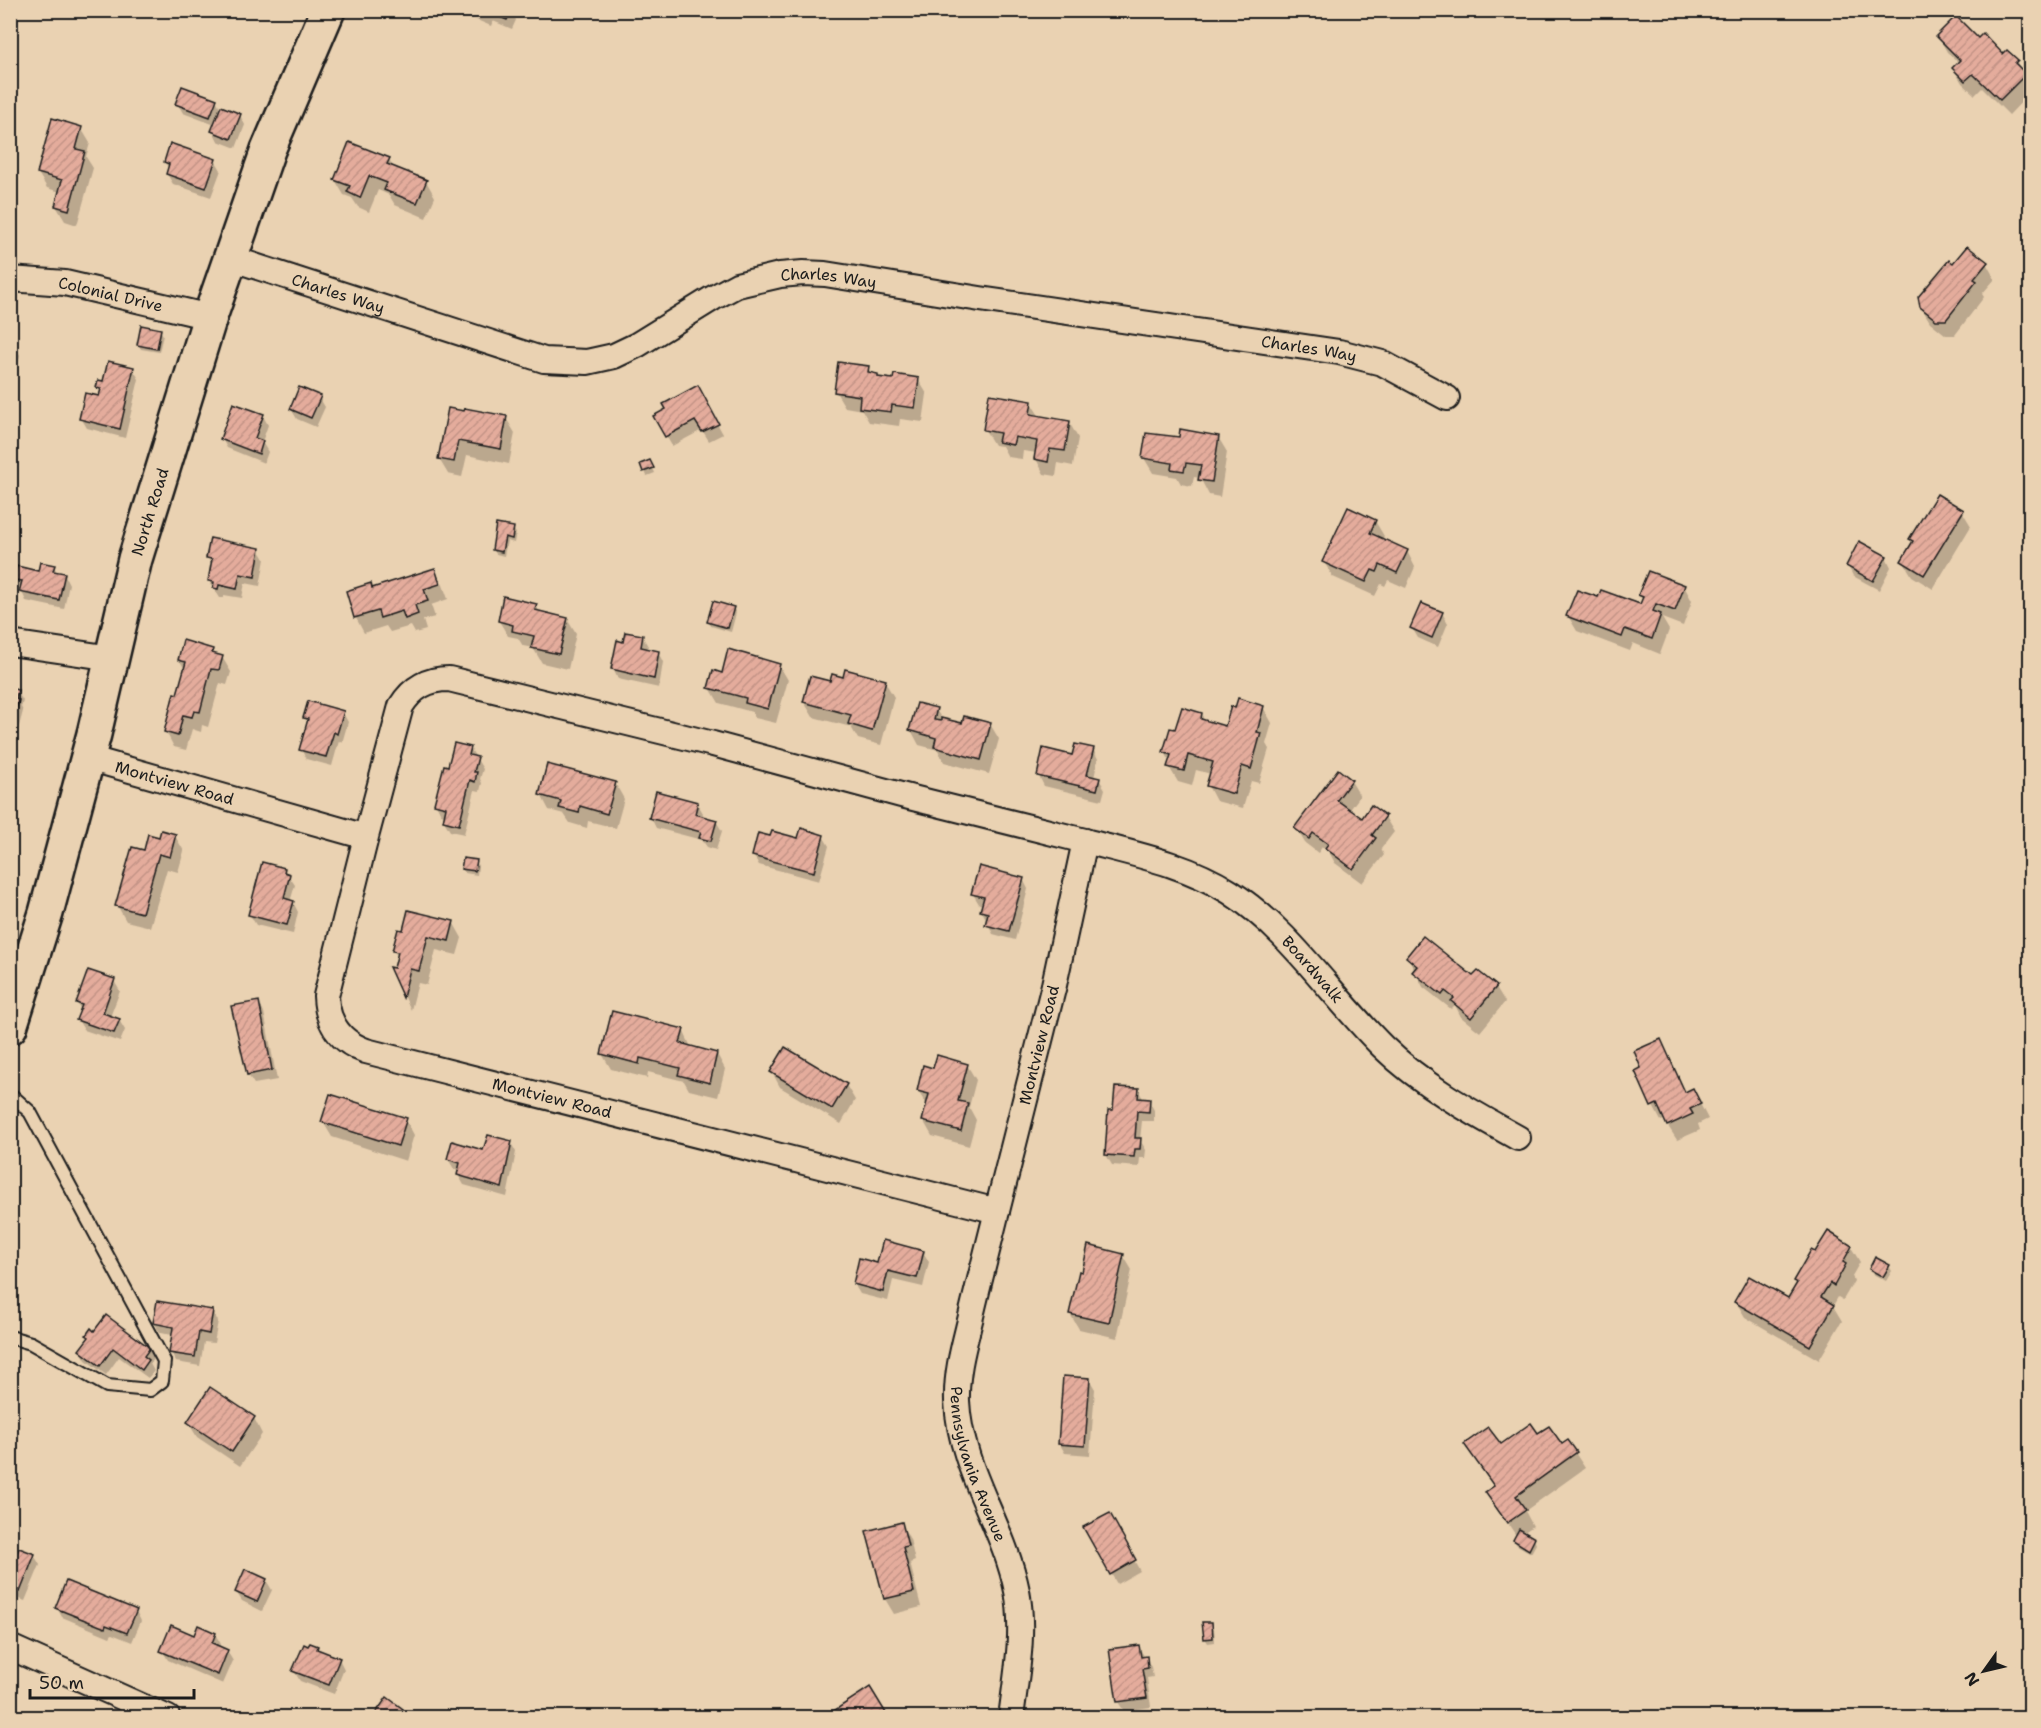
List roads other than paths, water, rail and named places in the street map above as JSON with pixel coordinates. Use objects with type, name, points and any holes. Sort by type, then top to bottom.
[{"type":"main road","name":"North Road","points":[[13,1011],[46,914],[88,758],[135,559],[210,317],[268,150],[328,10]]},
{"type":"street","name":"Charles Way","points":[[230,258],[544,360],[586,362],[614,357],[725,291],[759,280],[803,273],[825,274],[1339,352],[1382,363],[1447,398]]},
{"type":"street","name":"Colonial Drive","points":[[10,279],[64,283],[210,317]]},
{"type":"street","points":[[10,643],[112,658]]},
{"type":"street","name":"Montview Road","points":[[449,679],[713,744],[912,798],[1084,841],[1054,986],[997,1211],[366,1051],[349,1044],[336,1031],[328,1015],[326,996],[401,706],[409,694],[421,685],[434,680],[449,679]]},
{"type":"street","name":"Montview Road","points":[[88,758],[366,837]]},
{"type":"street","name":"Boardwalk","points":[[1084,841],[1176,866],[1229,891],[1265,919],[1383,1047],[1407,1068],[1455,1102],[1518,1138]]},
{"type":"street","name":"Pennsylvania Avenue","points":[[997,1211],[959,1363],[957,1402],[966,1450],[975,1480],[1000,1539],[1017,1591],[1020,1636],[1011,1718]]},
{"type":"street","points":[[10,1647],[168,1718]]},
{"type":"lane","points":[[10,1094],[30,1112],[164,1361],[162,1381],[150,1390],[107,1386],[31,1342],[10,1337]]}]
